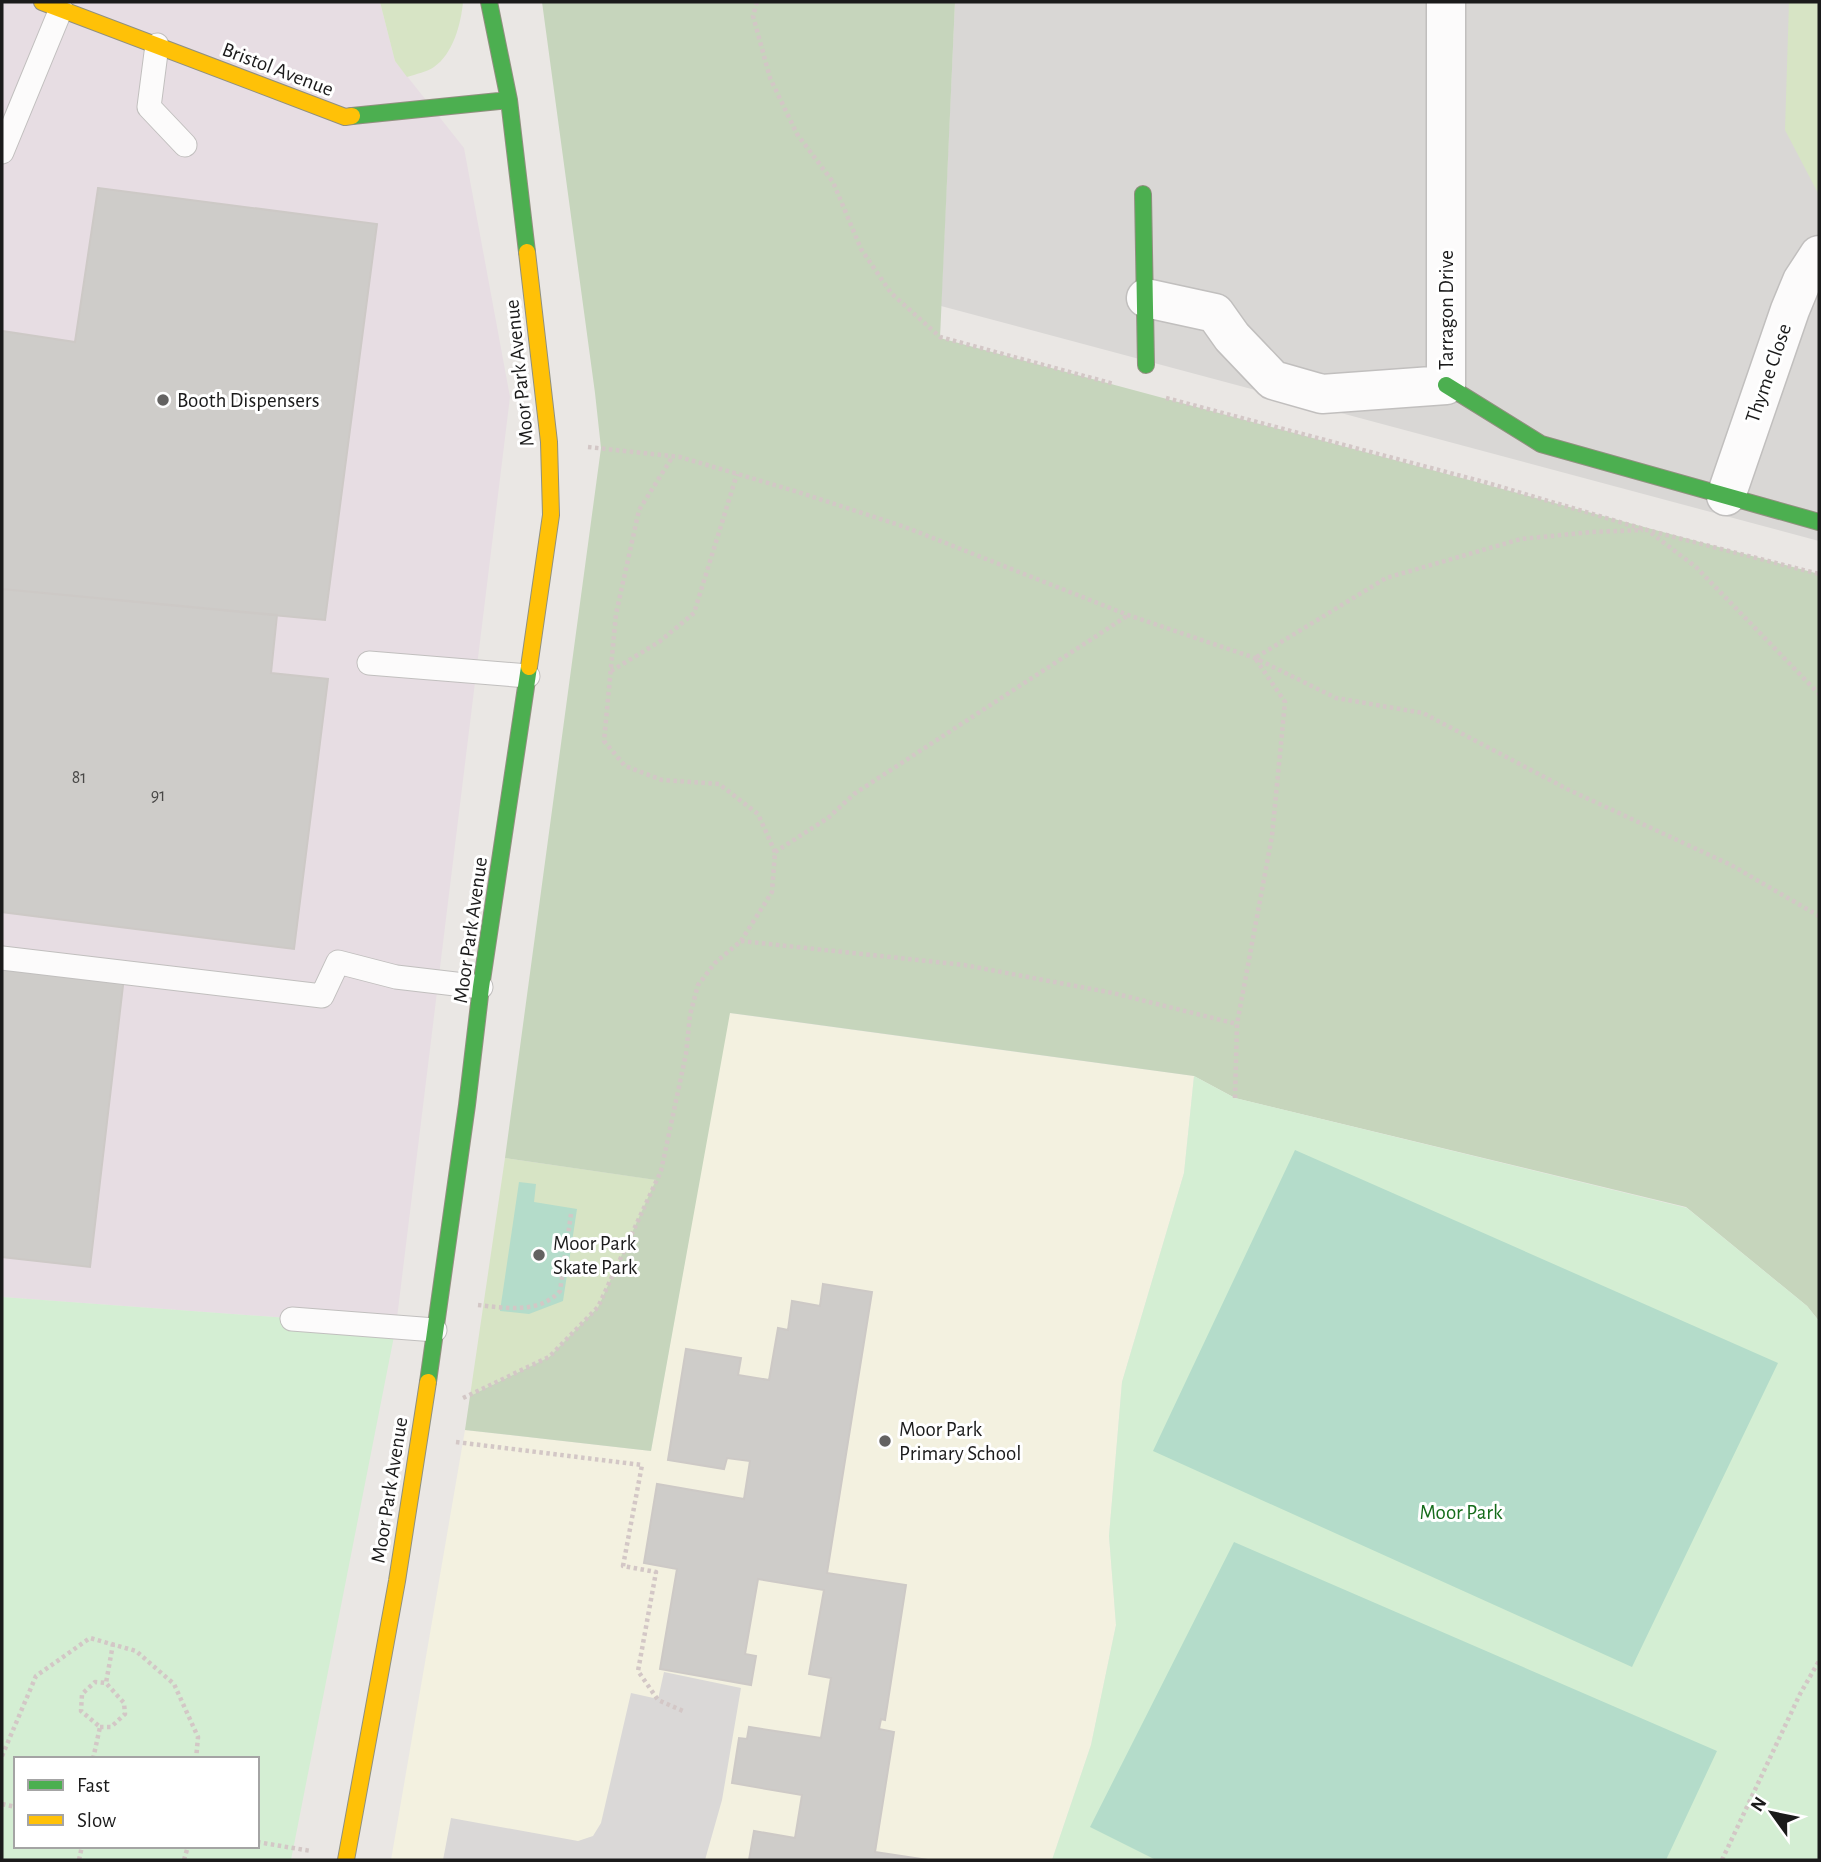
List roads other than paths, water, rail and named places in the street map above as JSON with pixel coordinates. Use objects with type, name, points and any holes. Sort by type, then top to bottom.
[{"type":"street","name":"Moor Park Avenue","points":[[352,1859],[419,1438],[475,1060],[481,987],[551,515],[549,442],[509,100],[489,2]]},
{"type":"street","name":"Tarragon Drive","points":[[1446,2],[1446,384],[1541,443],[1819,523]]},
{"type":"street","name":"Bristol Avenue","points":[[52,5],[345,117],[509,100]]},
{"type":"street","points":[[1143,194],[1146,365]]},
{"type":"street","name":"Thyme Close","points":[[1726,496],[1790,310],[1802,281],[1819,255]]},
{"type":"street","points":[[1146,298],[1214,313],[1232,337],[1273,380],[1310,391],[1322,394],[1446,384]]},
{"type":"lane","points":[[2,152],[52,5]]},
{"type":"lane","points":[[157,45],[149,107],[185,145]]},
{"type":"lane","points":[[369,663],[528,676]]},
{"type":"lane","points":[[2,958],[321,996],[338,962],[396,977],[481,987]]},
{"type":"lane","points":[[292,1319],[435,1330]]},
{"type":"place","name":"Booth Dispensers","points":[[163,400]]},
{"type":"place","name":"Moor Park Skate Park","points":[[539,1255]]},
{"type":"place","name":"Moor Park Primary School","points":[[885,1441]]},
{"type":"park label","name":"Moor Park","points":[[1461,1512]]}]
